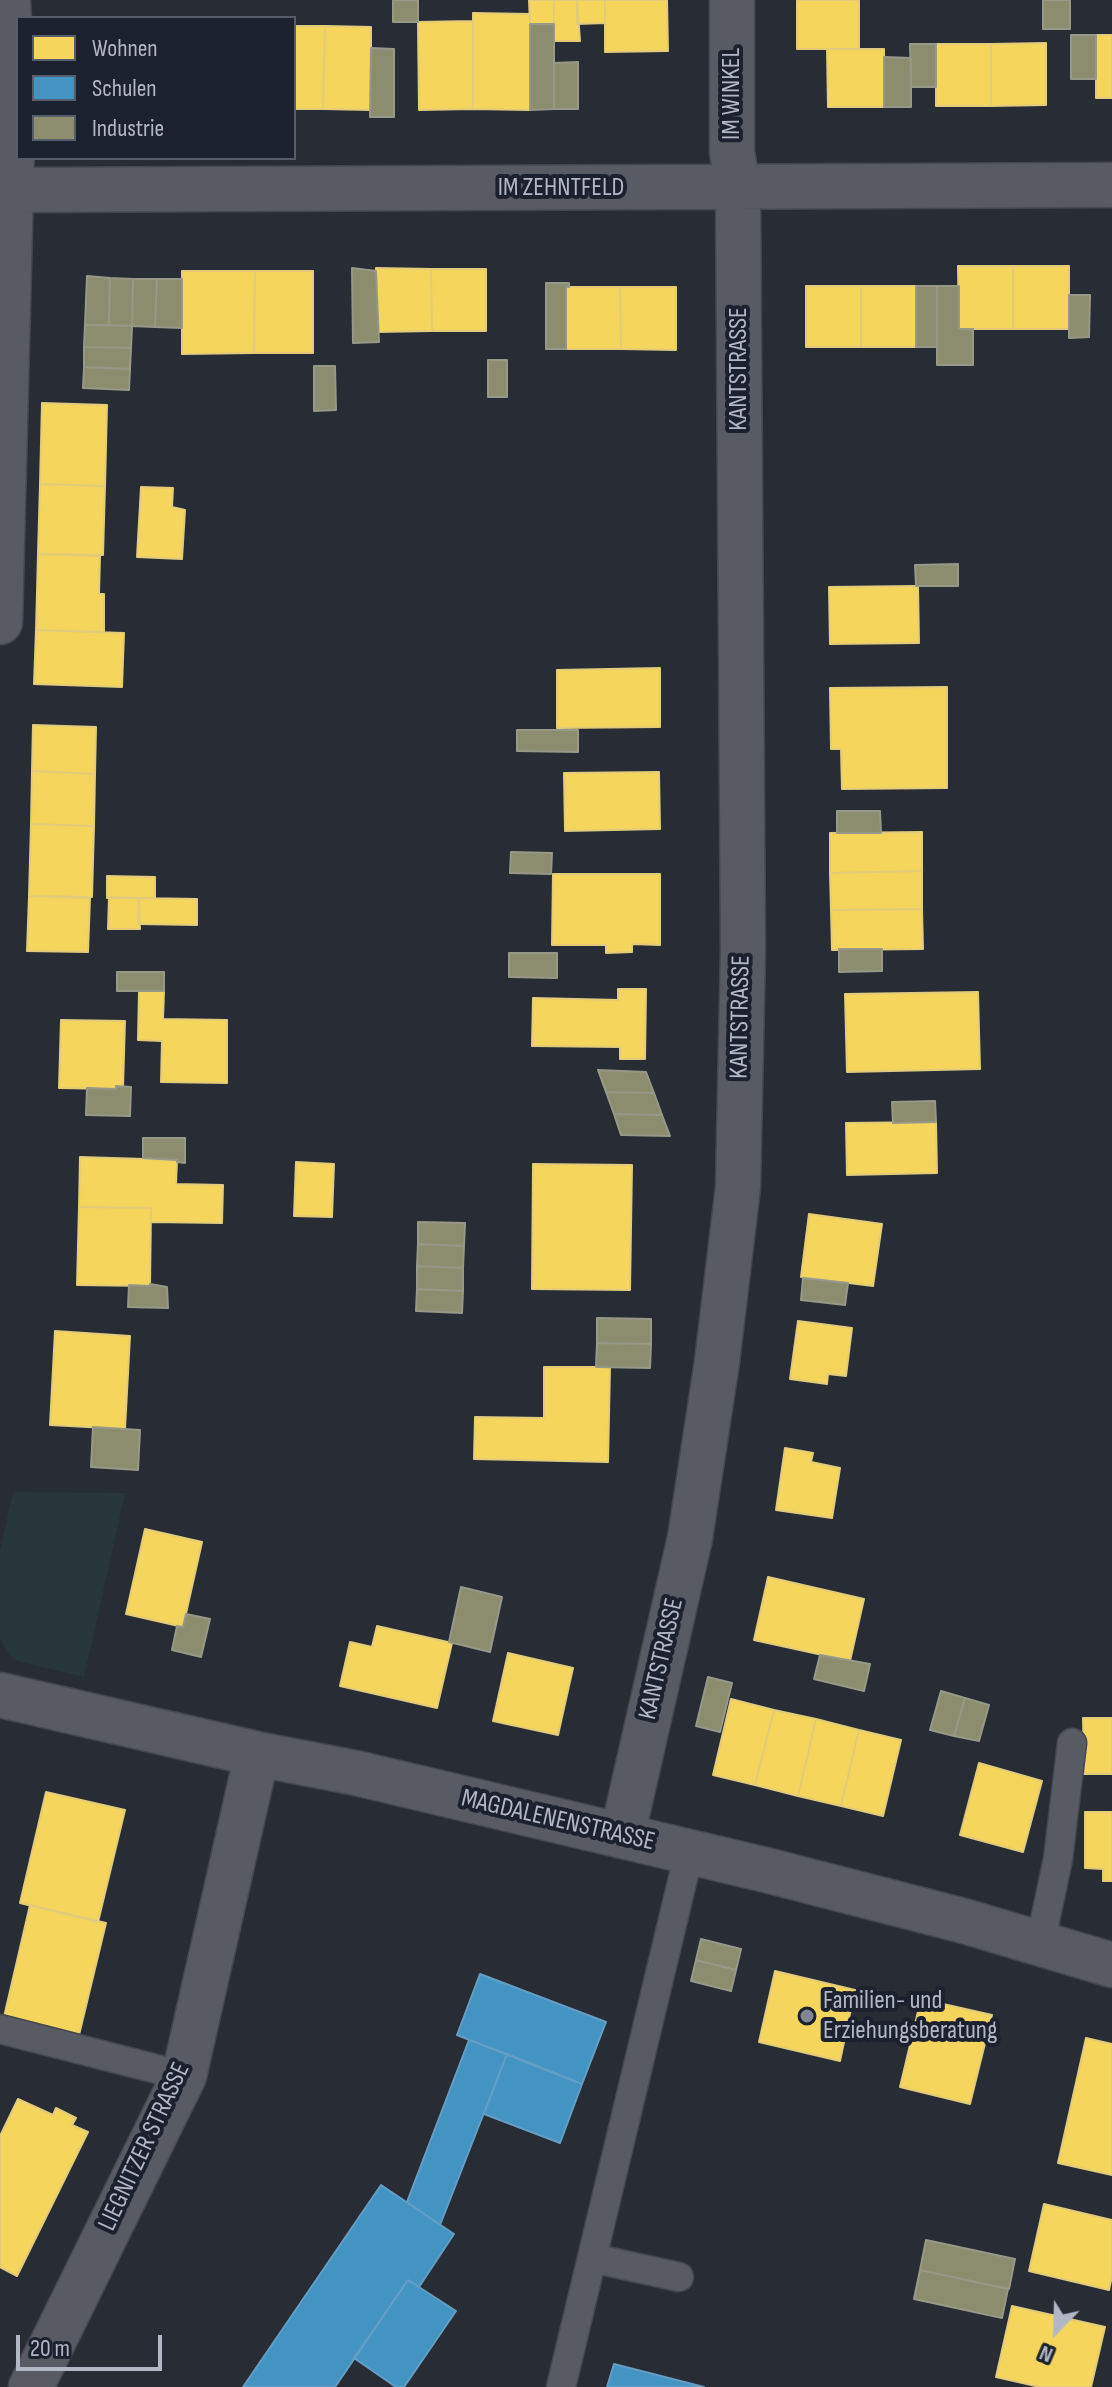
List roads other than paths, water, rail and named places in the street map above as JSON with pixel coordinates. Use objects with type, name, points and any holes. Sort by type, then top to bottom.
[{"type":"street","points":[[0,622],[7,214],[13,108],[8,0]]},
{"type":"street","name":"IM WINKEL","points":[[732,0],[732,152],[738,187]]},
{"type":"street","name":"IM ZEHNTFELD","points":[[7,214],[738,187],[1112,185]]},
{"type":"street","name":"KANTSTRASSE","points":[[622,1836],[690,1538],[717,1362],[738,1187],[743,935],[738,187]]},
{"type":"street","name":"MAGDALENENSTRASSE","points":[[0,1695],[257,1754],[356,1773],[622,1836],[964,1921],[1112,1965]]},
{"type":"street","name":"LIEGNITZER STRASSE","points":[[31,2387],[184,2076],[257,1754]]},
{"type":"lane","points":[[1040,1944],[1058,1859],[1072,1743]]},
{"type":"lane","points":[[561,2387],[689,1853]]},
{"type":"lane","points":[[0,2029],[184,2076]]},
{"type":"lane","points":[[592,2258],[679,2277]]},
{"type":"place","name":"Familien- und Erziehungsberatung","points":[[807,2016]]}]
